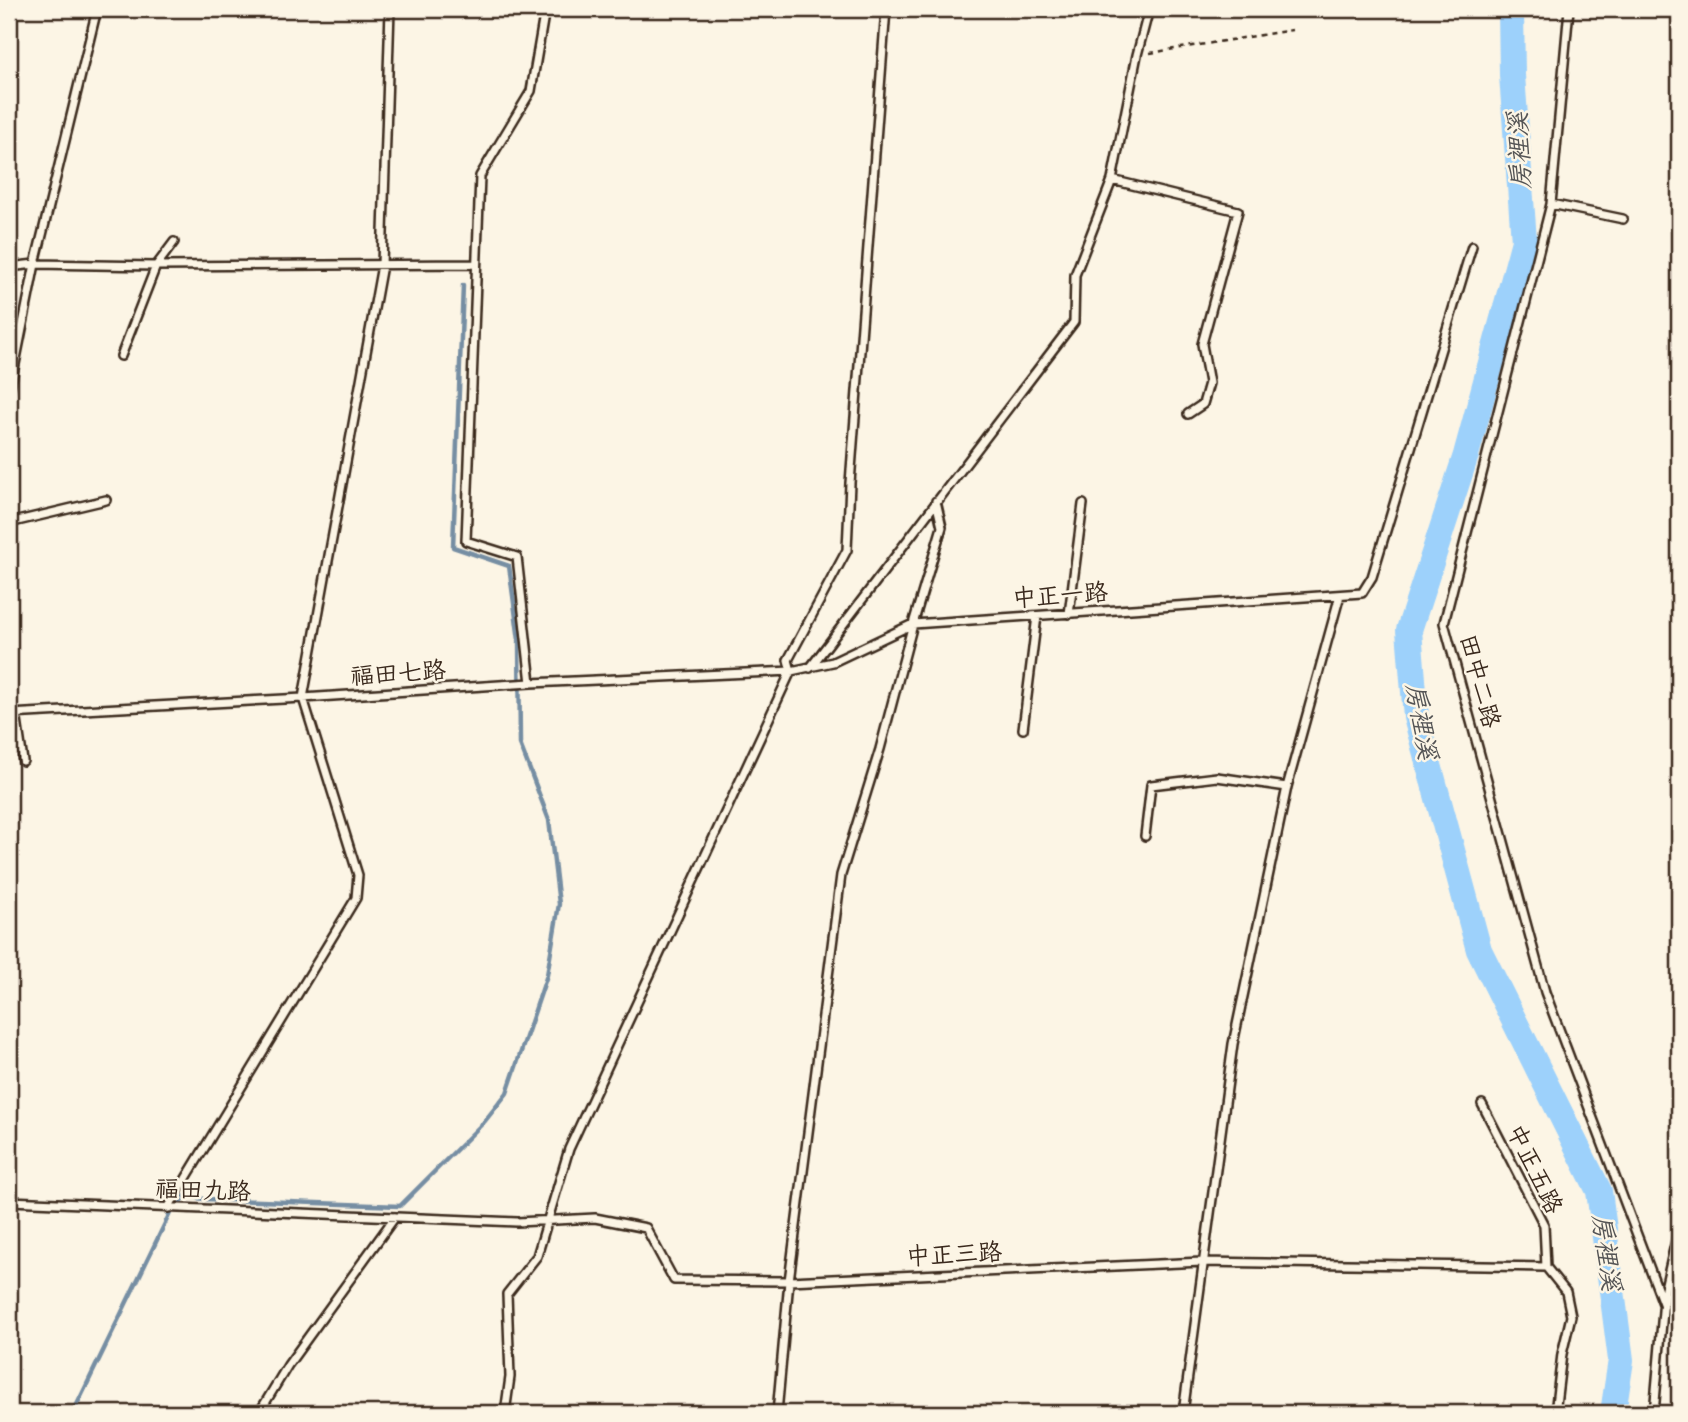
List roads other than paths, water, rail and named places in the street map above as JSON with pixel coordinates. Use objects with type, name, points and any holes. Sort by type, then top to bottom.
[{"type":"lane","points":[[9,394],[35,264],[97,9]]},
{"type":"lane","points":[[168,1208],[356,898],[358,875],[303,698],[382,265],[390,9]]},
{"type":"lane","points":[[531,683],[517,557],[466,541],[481,176],[531,91],[545,9]]},
{"type":"lane","points":[[505,1413],[510,1377],[507,1294],[537,1256],[569,1149],[791,671],[788,660],[848,550],[850,483],[886,9]]},
{"type":"lane","points":[[810,668],[1074,322],[1075,275],[1112,180],[1149,9]]},
{"type":"lane","name":"田中二路","points":[[1570,9],[1550,204],[1444,623],[1545,992],[1664,1306]]},
{"type":"lane","points":[[1112,180],[1238,211],[1202,344],[1209,383],[1203,404],[1188,414]]},
{"type":"lane","points":[[1550,204],[1623,219]]},
{"type":"lane","points":[[121,356],[156,266],[174,242]]},
{"type":"lane","points":[[1183,1413],[1233,1044],[1287,787],[1340,596],[1362,593],[1372,577],[1472,246]]},
{"type":"lane","points":[[9,267],[35,264],[476,264]]},
{"type":"lane","points":[[9,523],[106,500]]},
{"type":"lane","points":[[776,1413],[789,1281],[841,875],[880,749],[942,527],[936,501]]},
{"type":"lane","points":[[1069,614],[1083,503]]},
{"type":"lane","name":"中正一路","points":[[791,671],[810,668],[858,651],[913,625],[1340,596]]},
{"type":"lane","points":[[1024,729],[1037,616]]},
{"type":"lane","name":"福田七路","points":[[12,714],[531,683],[791,671]]},
{"type":"lane","points":[[12,714],[23,761]]},
{"type":"lane","points":[[1145,836],[1151,785],[1217,777],[1287,787]]},
{"type":"lane","name":"中正五路","points":[[1482,1104],[1544,1224],[1546,1267]]},
{"type":"lane","name":"福田九路","points":[[9,1201],[395,1217]]},
{"type":"lane","points":[[259,1413],[288,1365],[395,1217]]},
{"type":"lane","name":"中正三路","points":[[395,1217],[546,1222],[595,1218],[646,1228],[674,1280],[789,1281],[1202,1262],[1546,1267]]},
{"type":"lane","points":[[1654,1413],[1665,1288],[1679,1227]]},
{"type":"lane","points":[[1546,1267],[1566,1292],[1571,1315],[1562,1354],[1555,1413]]},
{"type":"waterway","name":"房裡溪","points":[[1511,9],[1512,75],[1524,241],[1466,455],[1409,630],[1416,717],[1479,950],[1599,1191],[1621,1360],[1613,1413]]},
{"type":"waterway","points":[[73,1413],[171,1211],[185,1196],[204,1199],[400,1206],[484,1122],[507,1093],[547,975],[559,904],[549,820],[520,744],[519,640],[509,566],[453,547],[463,285]]}]
